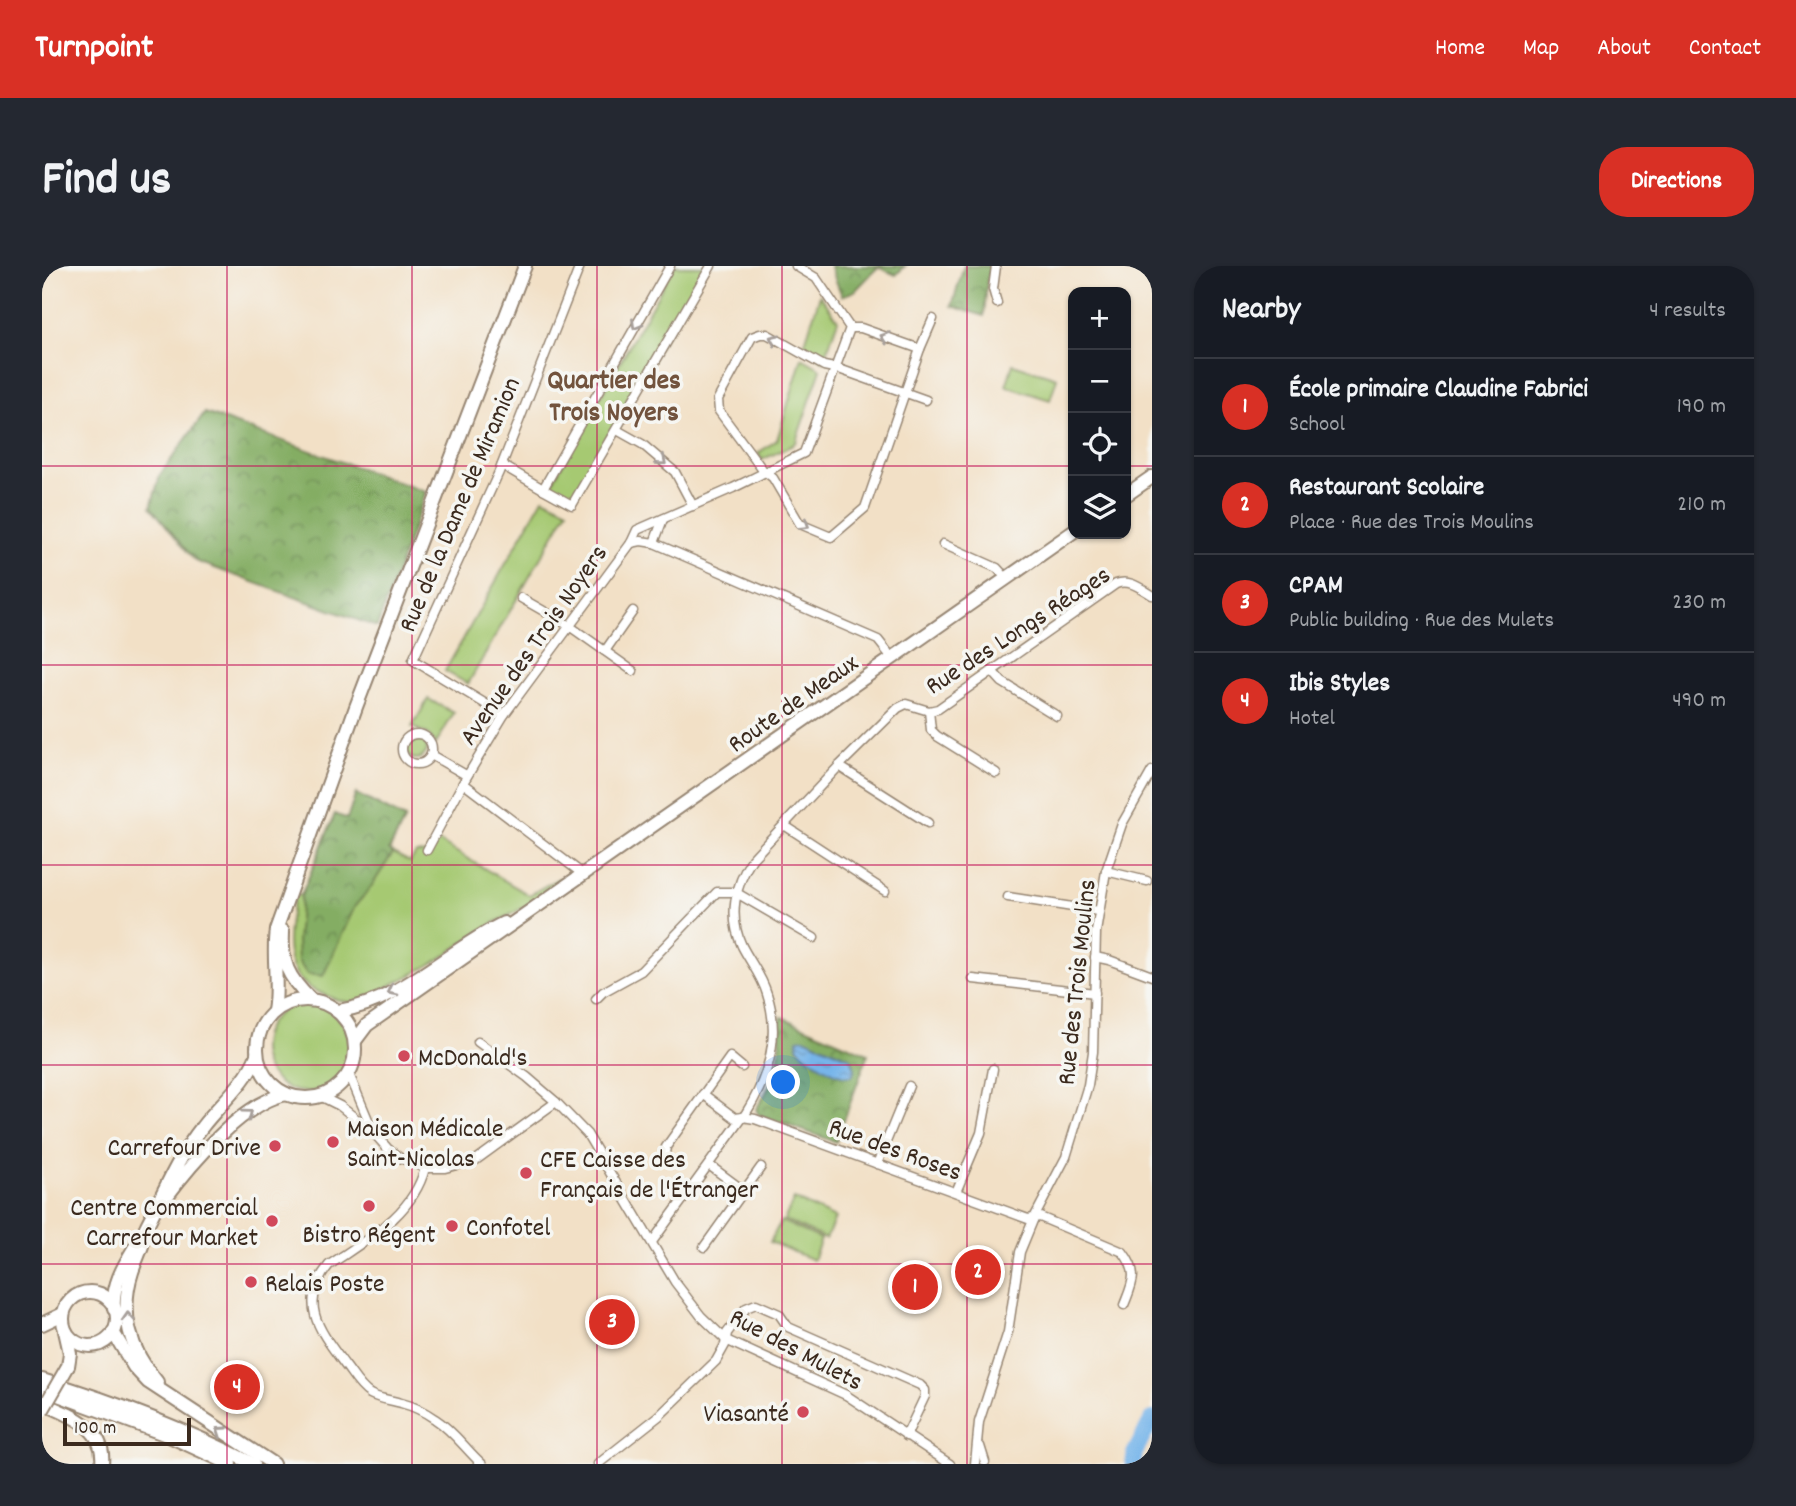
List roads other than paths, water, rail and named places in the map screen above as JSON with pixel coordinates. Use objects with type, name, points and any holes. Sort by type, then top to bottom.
[{"type":"main road","points":[[42,1411],[68,1366],[93,1346],[108,1339],[113,1332],[116,1325],[116,1286],[122,1268],[186,1150],[212,1114],[245,1078],[257,1054],[260,1032],[274,1011],[277,983],[275,940],[288,896],[356,707],[525,266]]},
{"type":"main road","points":[[1131,492],[1152,477]]},
{"type":"main road","name":"Route de Meaux","points":[[355,1041],[367,1025],[1068,536]]},
{"type":"main road","points":[[288,896],[283,933],[284,957],[290,977],[310,999]]},
{"type":"main road","name":"Route de Meaux","points":[[339,1011],[354,1009],[388,995],[438,966],[471,941],[536,908]]},
{"type":"main road","points":[[257,1054],[266,1078],[286,1094],[301,1098],[320,1096],[338,1087],[349,1074],[354,1060],[355,1041],[351,1027],[339,1011],[324,1002],[310,999],[293,1001],[274,1011]]},
{"type":"main road","points":[[151,1217],[187,1171],[216,1140],[261,1104],[286,1094]]},
{"type":"main road","points":[[144,1231],[142,1247],[131,1274],[128,1326],[132,1343],[144,1365],[170,1397]]},
{"type":"main road","points":[[42,1324],[63,1314],[72,1299],[103,1285],[122,1268]]},
{"type":"main road","points":[[87,1292],[104,1297],[114,1309]]},
{"type":"main road","points":[[63,1314],[69,1353],[68,1366]]},
{"type":"main road","points":[[65,1331],[77,1343],[93,1346]]},
{"type":"main road","points":[[113,1332],[139,1373],[170,1397],[273,1464]]},
{"type":"main road","points":[[42,1380],[121,1405],[178,1428],[253,1464]]},
{"type":"main road","points":[[42,1389],[166,1435],[230,1464]]},
{"type":"main road","points":[[42,1402],[72,1416],[91,1429],[101,1444],[102,1464]]},
{"type":"street","name":"Rue de la Dame de Miramion","points":[[504,715],[414,660],[502,465],[580,266]]},
{"type":"street","points":[[543,489],[670,266]]},
{"type":"street","points":[[502,465],[572,505],[710,266]]},
{"type":"street","points":[[996,266],[993,289],[997,303]]},
{"type":"street","points":[[798,267],[822,285],[850,328]]},
{"type":"street","points":[[926,400],[905,393],[839,369],[824,366],[767,334],[752,337],[718,399],[719,411],[765,473],[773,478],[800,524],[831,537],[865,508],[905,393],[920,349],[933,319]]},
{"type":"street","points":[[850,328],[861,328],[920,349]]},
{"type":"street","points":[[631,542],[637,530],[804,453],[850,328]]},
{"type":"street","points":[[617,430],[642,444],[675,471],[693,506]]},
{"type":"street","points":[[654,543],[663,519]]},
{"type":"street","name":"Avenue des Trois Noyers","points":[[584,875],[465,779],[504,715],[631,542],[654,543],[878,640],[893,659]]},
{"type":"street","points":[[943,544],[997,568],[1007,579]]},
{"type":"street","name":"Rue des Longs Réages","points":[[735,892],[740,876],[752,859],[898,708],[906,704],[929,711],[938,709],[1116,584],[1124,581],[1152,595]]},
{"type":"street","points":[[521,598],[568,625],[634,671]]},
{"type":"street","points":[[605,651],[633,611]]},
{"type":"street","points":[[992,671],[1002,682],[1057,716]]},
{"type":"street","points":[[929,711],[931,730],[937,736],[996,773]]},
{"type":"street","points":[[427,850],[465,779],[430,755]]},
{"type":"street","points":[[839,766],[928,823]]},
{"type":"street","name":"Rue des Trois Moulins","points":[[975,1464],[985,1404],[1008,1332],[1020,1252],[1034,1218],[1066,1157],[1080,1116],[1093,1052],[1098,911],[1106,871],[1122,824],[1152,771]]},
{"type":"street","points":[[784,825],[886,891]]},
{"type":"street","points":[[1106,871],[1147,881]]},
{"type":"street","points":[[596,999],[603,992],[640,971],[717,892],[735,892],[814,938]]},
{"type":"street","points":[[652,1242],[743,1117],[764,1081],[769,1065],[773,1033],[771,1010],[763,981],[738,936],[734,913],[735,892]]},
{"type":"street","points":[[1008,897],[1098,911]]},
{"type":"street","points":[[1095,957],[1152,976]]},
{"type":"street","points":[[973,979],[1096,993]]},
{"type":"street","name":"Rue des Mulets","points":[[478,1042],[527,1077],[556,1102],[587,1135],[675,1282],[692,1306],[726,1340],[846,1395],[950,1464]]},
{"type":"street","points":[[664,1160],[666,1147],[730,1057],[742,1067]]},
{"type":"street","points":[[956,1192],[981,1133],[993,1069]]},
{"type":"street","points":[[349,1074],[373,1132]]},
{"type":"street","points":[[877,1164],[909,1086]]},
{"type":"street","name":"Rue des Roses","points":[[703,1094],[735,1118],[743,1117],[1028,1219],[1040,1217],[1123,1252],[1132,1263],[1134,1278],[1124,1305]]},
{"type":"street","points":[[320,1096],[340,1106],[400,1158],[425,1168],[445,1168],[476,1160],[556,1102]]},
{"type":"street","points":[[709,1165],[744,1191]]},
{"type":"street","points":[[704,1247],[761,1167]]},
{"type":"street","points":[[425,1168],[416,1194],[399,1215],[329,1265],[312,1294],[314,1312],[320,1329],[362,1388],[372,1396],[404,1404],[432,1417],[449,1429],[482,1464]]},
{"type":"street","points":[[598,1464],[642,1430],[716,1361],[727,1333],[746,1308],[756,1304],[779,1314],[788,1327],[920,1385],[925,1390],[925,1396],[906,1436]]},
{"type":"street","name":"Rue des Trois Moulins","points":[[978,1440],[986,1464]]},
{"type":"street","points":[[975,1464],[981,1461],[986,1464]]},
{"type":"water","points":[[804,1038],[851,1058],[855,1069],[852,1076],[831,1071],[810,1058],[798,1048],[798,1039]]},
{"type":"waterway","points":[[1133,1464],[1135,1452],[1152,1419]]},
{"type":"place","name":"McDonald's","points":[[404,1056]]},
{"type":"place","name":"Maison Médicale Saint-Nicolas","points":[[333,1142]]},
{"type":"place","name":"Carrefour Drive","points":[[275,1146]]},
{"type":"place","name":"CFE Caisse des Français de l'Étranger","points":[[526,1173]]},
{"type":"place","name":"Bistro Régent","points":[[369,1206]]},
{"type":"place","name":"Centre Commercial Carrefour Market","points":[[272,1221]]},
{"type":"place","name":"Confotel","points":[[452,1226]]},
{"type":"place","name":"Restaurant Scolaire","points":[[978,1272]]},
{"type":"place","name":"Relais Poste","points":[[251,1282]]},
{"type":"place","name":"École primaire Claudine Fabrici","points":[[915,1287]]},
{"type":"place","name":"CPAM","points":[[612,1322]]},
{"type":"place","name":"Ibis Styles","points":[[237,1387]]},
{"type":"place","name":"Viasanté","points":[[803,1412]]},
{"type":"district","name":"Quartier des Trois Noyers","points":[[614,394]]}]
